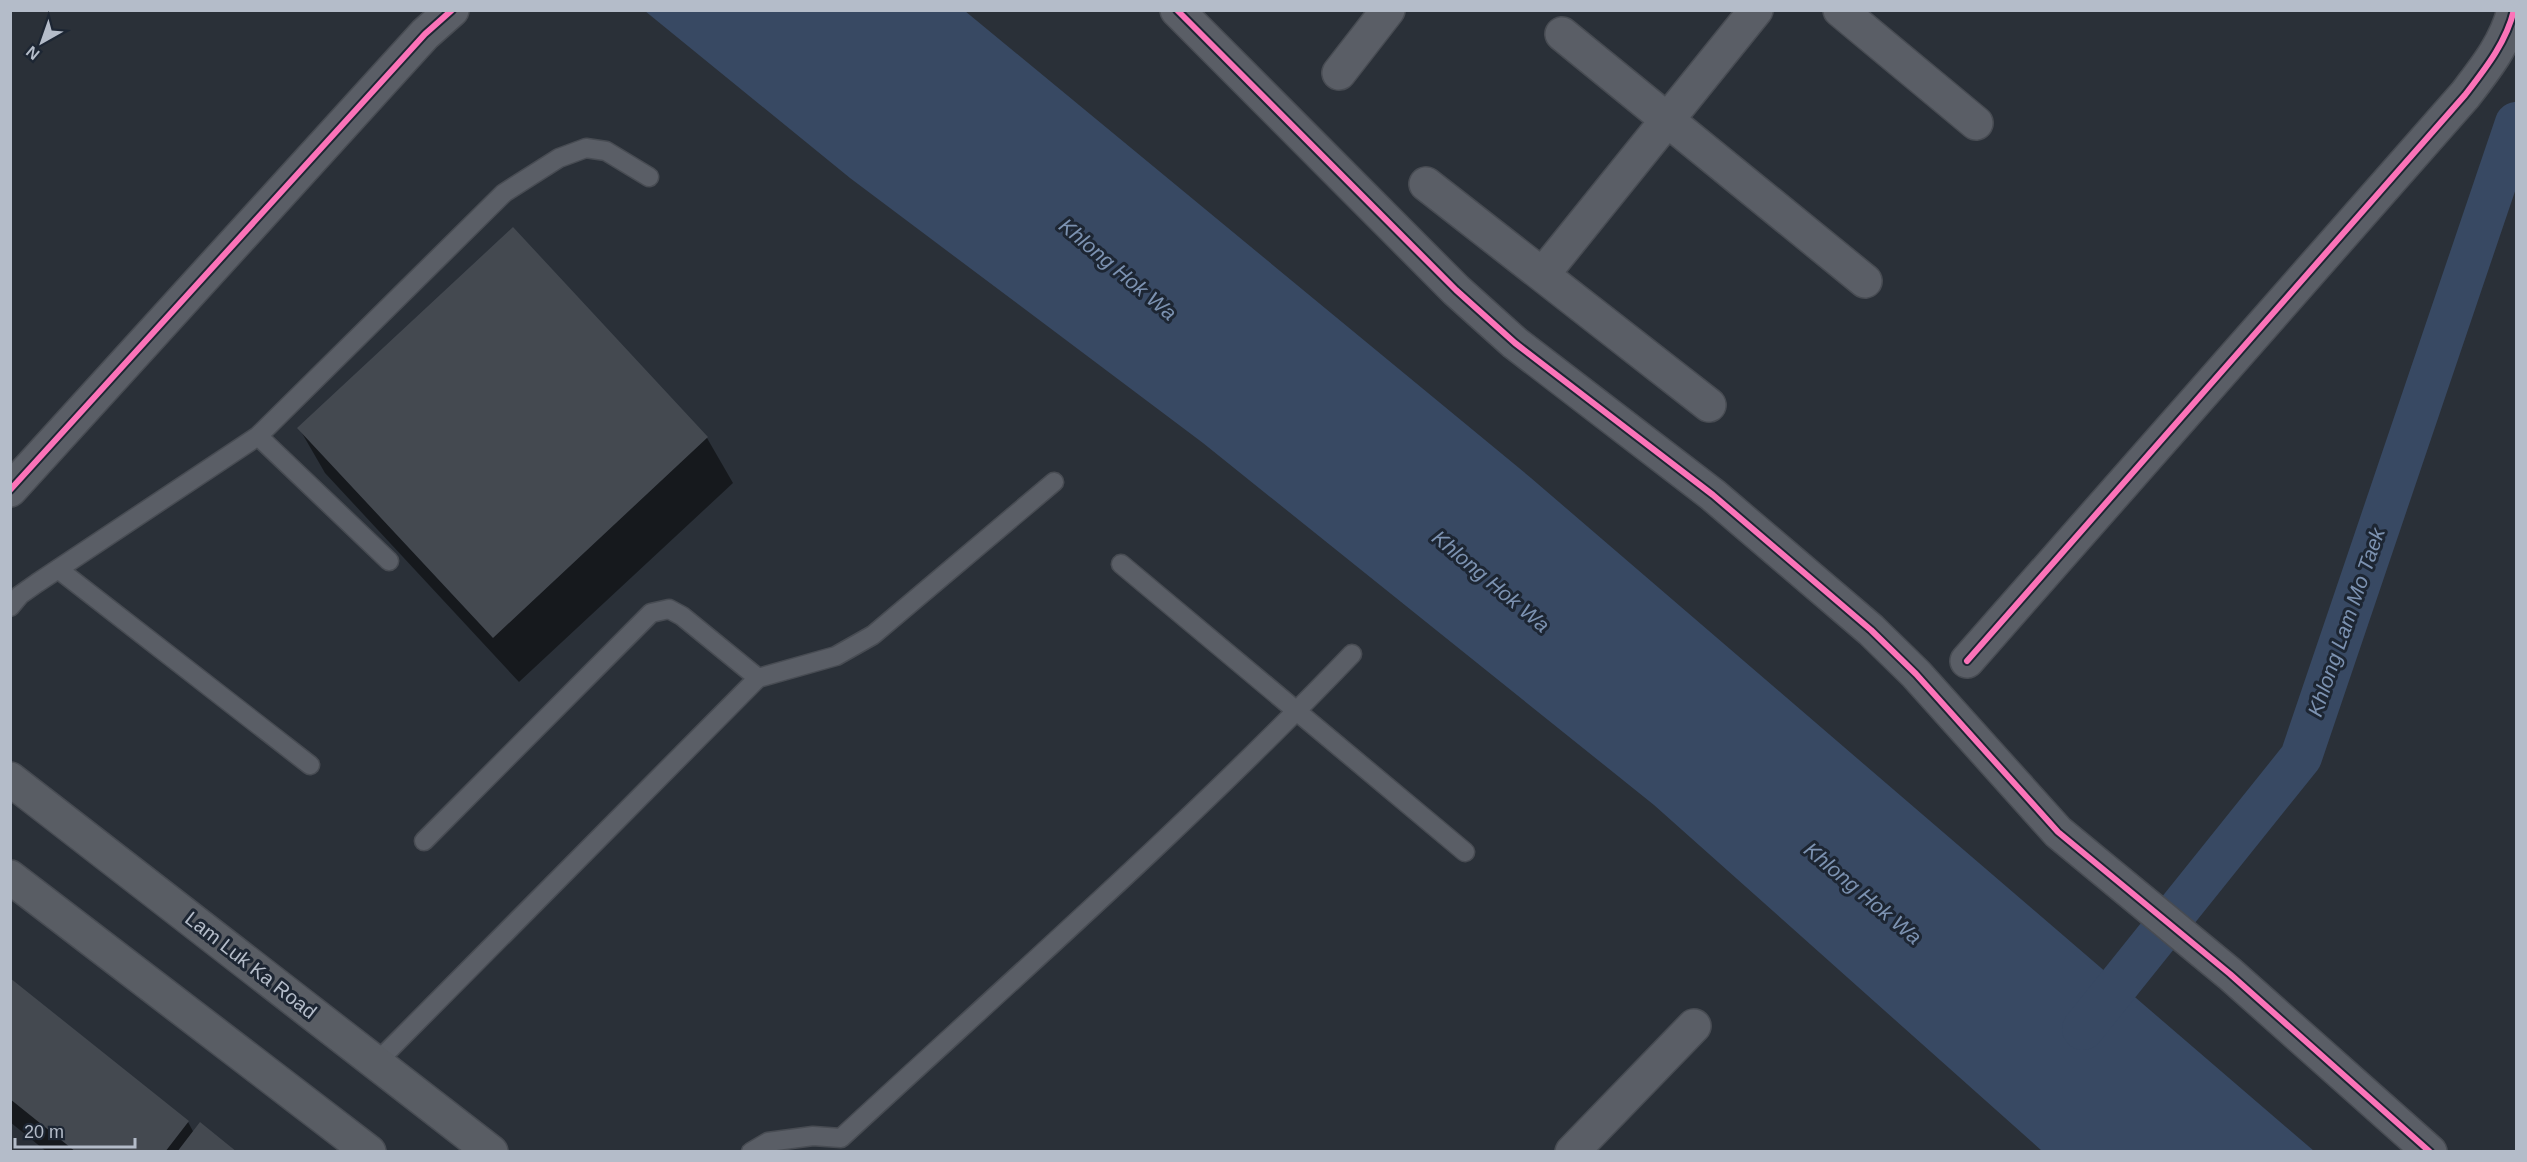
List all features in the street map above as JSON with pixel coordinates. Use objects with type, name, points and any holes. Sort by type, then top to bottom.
[{"type":"main road","name":"Lam Luk Ka Road","points":[[10,778],[491,1152]]},
{"type":"main road","points":[[10,877],[369,1152]]},
{"type":"street","points":[[10,490],[425,34],[452,10]]},
{"type":"street","points":[[1177,10],[1456,290],[1515,343],[1713,495],[1872,630],[1916,674],[2058,831],[2230,974],[2430,1152]]},
{"type":"street","points":[[1340,73],[1388,10]]},
{"type":"street","points":[[1543,274],[1668,122],[1756,10]]},
{"type":"street","points":[[1840,10],[1976,123]]},
{"type":"street","points":[[1967,661],[2465,95],[2492,59],[2510,26],[2514,10]]},
{"type":"street","points":[[1562,34],[1865,280]]},
{"type":"street","points":[[1426,184],[1709,405]]},
{"type":"street","points":[[1572,1152],[1694,1026]]},
{"type":"lane","points":[[10,607],[58,569],[258,436],[504,193],[559,158],[586,148],[606,151],[649,177]]},
{"type":"lane","points":[[258,436],[389,561]]},
{"type":"lane","points":[[377,1062],[759,678],[836,656],[873,634],[1054,482]]},
{"type":"lane","points":[[1121,564],[1464,852]]},
{"type":"lane","points":[[58,569],[310,765]]},
{"type":"lane","points":[[424,841],[651,614],[669,609],[682,616],[759,678]]},
{"type":"lane","points":[[751,1152],[768,1142],[813,1136],[841,1138],[1297,711],[1352,654]]},
{"type":"water","name":"Khlong Hok Wa","points":[[645,11],[965,11],[1531,478],[2314,1151],[2042,1151],[1654,805],[1203,443],[850,178]]},
{"type":"building","points":[[513,227],[708,437],[493,638],[297,428]]},
{"type":"building","points":[[10,978],[189,1121],[165,1152],[76,1152],[10,1099]]},
{"type":"building","points":[[200,1122],[237,1152],[177,1152]]},
{"type":"waterway","name":"Khlong Lam Mo Taek","points":[[2083,1029],[2301,757],[2516,123]]},
{"type":"cycle path","points":[[10,490],[425,34],[452,10]]},
{"type":"cycle path","points":[[1177,10],[1456,290],[1515,343],[1713,495],[1871,630],[1916,674],[2058,832],[2230,974],[2430,1152]]},
{"type":"cycle path","points":[[1967,661],[2465,95],[2500,45],[2514,10]]}]
